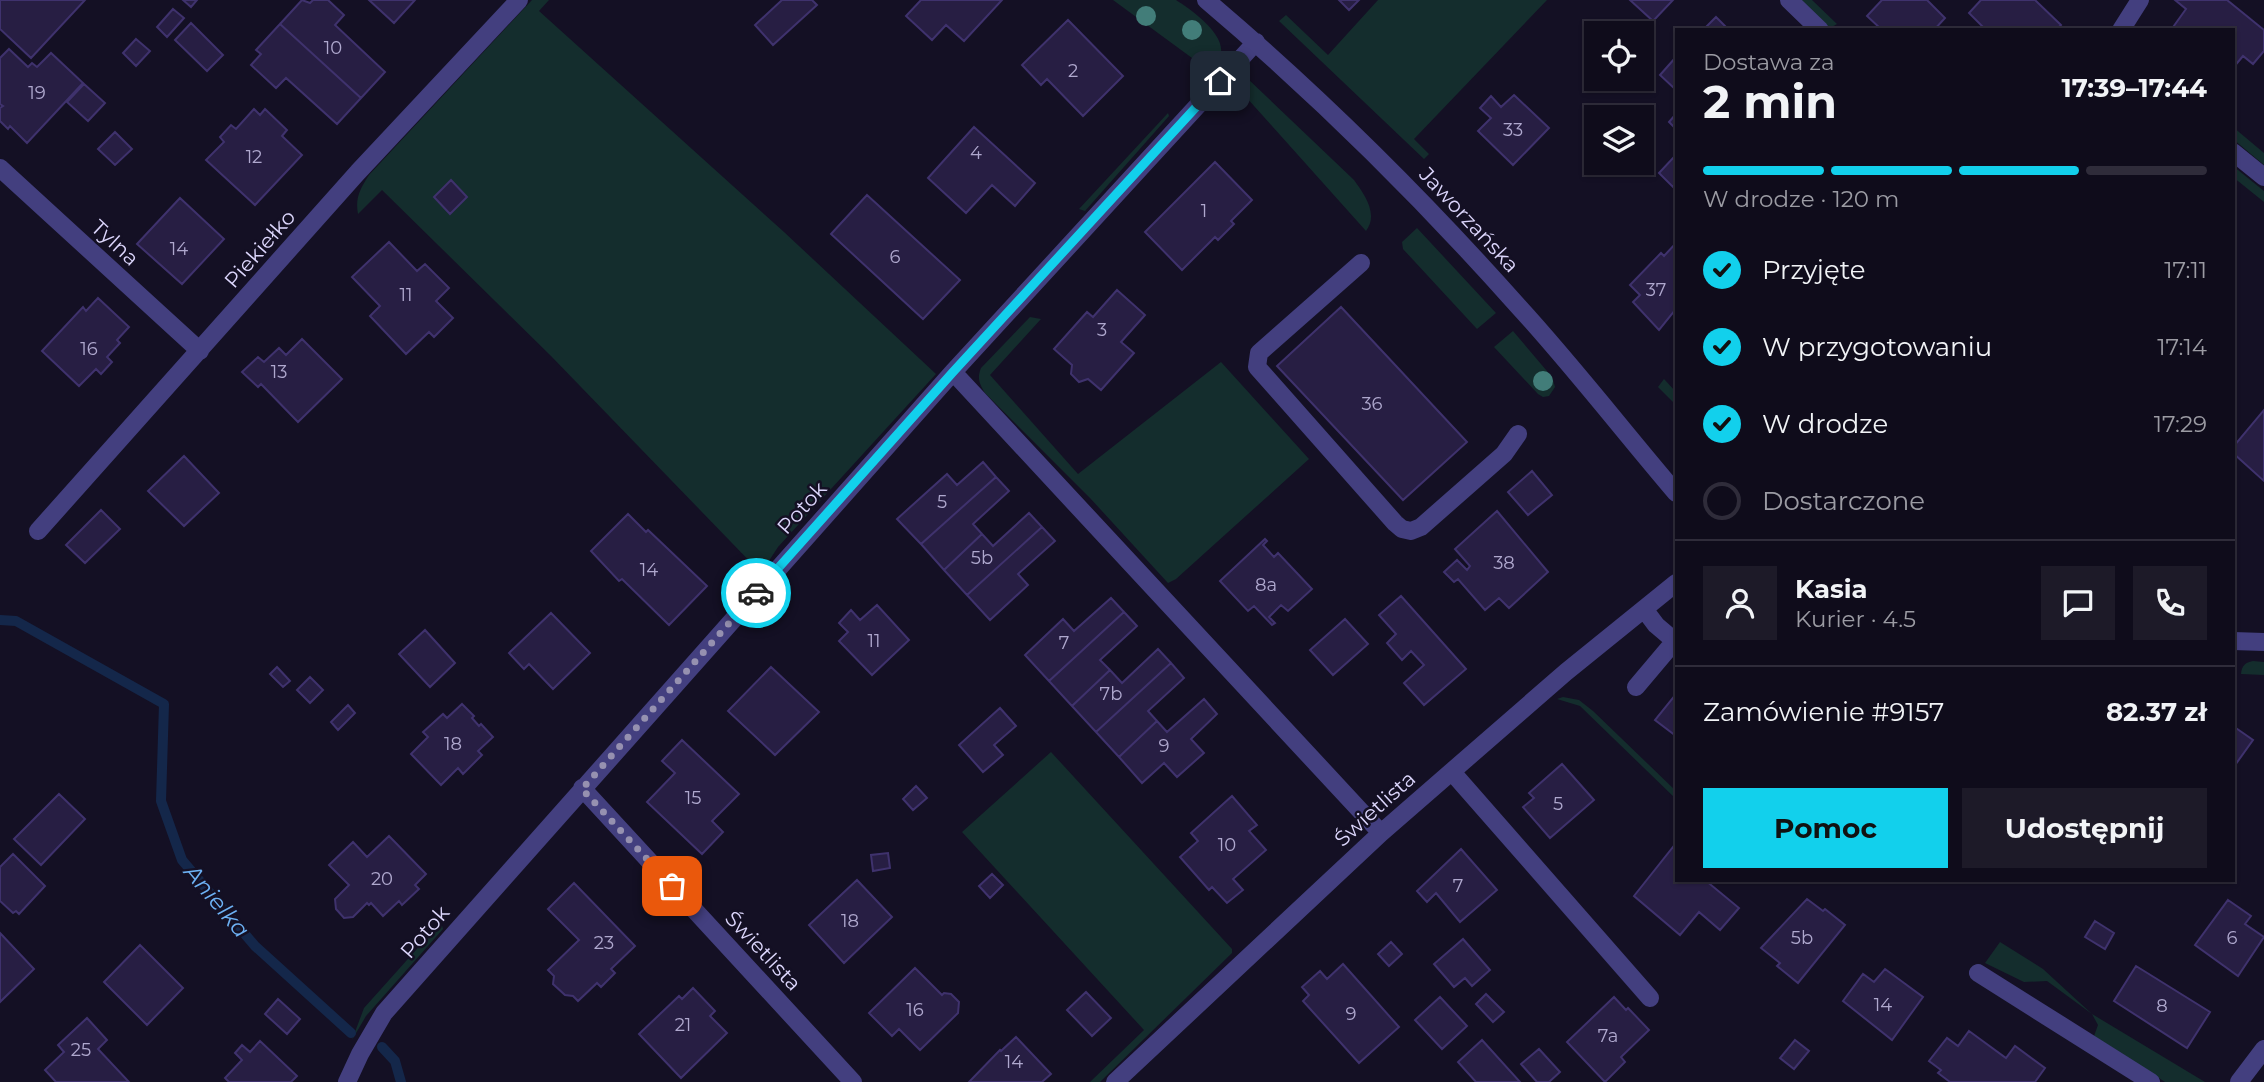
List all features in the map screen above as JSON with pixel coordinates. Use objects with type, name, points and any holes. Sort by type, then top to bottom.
[{"type":"street","name":"Piekiełko","points":[[38,531],[358,172],[519,0]]},
{"type":"street","name":"Jaworzańska","points":[[1206,0],[1256,43],[1418,197],[1527,316],[1675,492]]},
{"type":"street","points":[[1789,0],[1818,28]]},
{"type":"street","points":[[2122,28],[2140,0]]},
{"type":"street","name":"Potok","points":[[347,1082],[384,1013],[953,372],[1256,43]]},
{"type":"street","points":[[2235,154],[2264,177]]},
{"type":"street","name":"Tylna","points":[[0,168],[200,351]]},
{"type":"street","points":[[1361,262],[1259,353],[1256,368],[1395,523],[1402,529],[1411,531],[1421,527],[1503,454],[1518,434]]},
{"type":"street","points":[[953,372],[1381,833]]},
{"type":"street","name":"Świetlista","points":[[1115,1082],[1381,833],[1566,672],[1675,584]]},
{"type":"street","points":[[1636,687],[1675,642],[1644,610]]},
{"type":"street","points":[[2235,641],[2264,642]]},
{"type":"street","points":[[1452,772],[1650,998]]},
{"type":"street","name":"Świetlista","points":[[582,789],[853,1082]]},
{"type":"street","points":[[1978,973],[2151,1082]]},
{"type":"street","points":[[2239,1082],[2264,1049]]},
{"type":"green space","points":[[532,0],[549,0],[539,11],[784,232],[936,374],[778,547],[761,573],[551,356],[382,190],[358,214],[359,194],[369,175]]},
{"type":"green space","points":[[1113,0],[1176,0],[1199,17],[1214,33],[1221,50],[1219,58],[1207,69]]},
{"type":"green space","points":[[1378,0],[1547,0],[1414,139],[1429,154],[1424,159],[1279,21],[1286,15],[1328,55]]},
{"type":"green space","points":[[1801,0],[1812,0],[1837,24],[1830,28]]},
{"type":"green space","points":[[1248,79],[1354,180],[1371,211],[1370,225],[1366,231],[1237,87]]},
{"type":"green space","points":[[1168,113],[1169,116],[1085,211],[1079,209]]},
{"type":"green space","points":[[2235,129],[2264,153],[2264,165],[2235,141]]},
{"type":"green space","points":[[2235,168],[2264,191],[2264,202],[2235,179]]},
{"type":"green space","points":[[1417,228],[1496,313],[1477,329],[1403,249],[1402,242]]},
{"type":"green space","points":[[1030,317],[1041,319],[990,375],[1078,474],[1221,362],[1309,459],[1176,579],[1168,583],[981,386],[981,368]]},
{"type":"green space","points":[[1513,331],[1552,377],[1555,387],[1549,396],[1538,394],[1494,347]]},
{"type":"green space","points":[[1664,379],[1675,391],[1675,404],[1658,387]]},
{"type":"green space","points":[[2253,661],[2264,662],[2264,675],[2241,674],[2244,665]]},
{"type":"green space","points":[[1563,697],[1579,700],[1593,711],[1675,790],[1675,798],[1580,706],[1557,699]]},
{"type":"green space","points":[[1051,752],[1232,949],[1232,953],[1100,1082],[1090,1082],[1144,1030],[962,832]]},
{"type":"green space","points":[[441,922],[443,929],[366,1016],[352,1040],[364,1008]]},
{"type":"green space","points":[[2000,942],[2043,969],[2092,1014],[2047,981],[2024,982],[1985,963]]},
{"type":"green space","points":[[2092,1014],[2205,1082],[2165,1082],[2094,1036],[2098,1025]]},
{"type":"building","points":[[0,0],[85,0],[31,58],[0,29]]},
{"type":"building","points":[[183,0],[197,0],[191,7]]},
{"type":"building","points":[[302,0],[310,3],[313,0],[328,0],[344,15],[335,25],[385,72],[361,98],[280,24]]},
{"type":"building","points":[[369,0],[415,0],[394,23]]},
{"type":"building","points":[[782,0],[812,0],[817,5],[773,45],[755,25]]},
{"type":"building","points":[[921,0],[1002,0],[964,41],[946,25],[932,40],[906,16]]},
{"type":"building","points":[[1339,0],[1359,0],[1349,10]]},
{"type":"building","points":[[1630,0],[1673,0],[1653,21]]},
{"type":"building","points":[[1882,0],[1927,0],[1945,18],[1936,28],[1880,28],[1867,16]]},
{"type":"building","points":[[1981,0],[2035,0],[2061,25],[2058,28],[1984,28],[1969,13]]},
{"type":"building","points":[[2175,0],[2227,0],[2264,30],[2264,51],[2253,64],[2243,56],[2235,66],[2235,28],[2172,28],[2186,9]]},
{"type":"building","points":[[173,9],[184,18],[167,37],[157,27]]},
{"type":"building","points":[[1716,17],[1727,28],[1705,28]]},
{"type":"building","points":[[1068,20],[1123,76],[1083,116],[1047,79],[1041,85],[1022,65]]},
{"type":"building","points":[[191,23],[223,55],[207,71],[175,40]]},
{"type":"building","points":[[280,24],[361,98],[337,124],[286,78],[276,88],[251,65],[261,54],[256,50]]},
{"type":"building","points":[[136,39],[150,51],[136,66],[123,53]]},
{"type":"building","points":[[9,49],[28,67],[32,63],[37,67],[51,53],[83,83],[27,143],[10,126],[8,129],[0,121],[0,108],[3,106],[0,104],[0,58]]},
{"type":"building","points":[[1675,58],[1675,89],[1660,75]]},
{"type":"building","points":[[84,84],[105,103],[88,121],[67,102]]},
{"type":"building","points":[[1514,95],[1549,128],[1513,165],[1478,131],[1491,118],[1480,108],[1491,96],[1501,107]]},
{"type":"building","points":[[254,109],[260,115],[265,109],[287,130],[282,136],[302,155],[255,205],[206,160],[224,142],[220,137],[231,125],[236,129]]},
{"type":"building","points":[[1675,115],[1675,128],[1669,122]]},
{"type":"building","points":[[974,127],[1035,183],[1015,206],[992,185],[966,213],[928,178]]},
{"type":"building","points":[[115,132],[132,149],[115,165],[98,149]]},
{"type":"building","points":[[1673,158],[1675,159],[1673,187],[1659,173]]},
{"type":"building","points":[[1215,162],[1252,200],[1231,221],[1234,224],[1218,240],[1215,237],[1182,270],[1145,232]]},
{"type":"building","points":[[451,180],[467,197],[450,214],[434,197]]},
{"type":"building","points":[[867,195],[960,280],[923,319],[831,234]]},
{"type":"building","points":[[180,198],[224,239],[182,284],[137,244]]},
{"type":"building","points":[[389,242],[417,271],[425,264],[449,288],[436,301],[453,318],[434,337],[429,332],[406,354],[370,316],[380,306],[352,277]]},
{"type":"building","points":[[1675,244],[1675,310],[1659,330],[1633,302],[1640,295],[1630,285],[1661,253],[1664,256]]},
{"type":"building","points":[[1117,290],[1145,315],[1121,342],[1134,353],[1101,390],[1088,379],[1079,382],[1071,374],[1072,365],[1054,349],[1087,312],[1093,317]]},
{"type":"building","points":[[98,298],[129,327],[117,340],[120,343],[107,357],[112,362],[101,374],[96,369],[79,386],[42,351],[83,307],[86,311]]},
{"type":"building","points":[[1341,307],[1467,442],[1403,500],[1277,366]]},
{"type":"building","points":[[302,339],[342,379],[298,422],[261,384],[258,387],[242,372],[258,357],[264,362],[279,348],[286,355]]},
{"type":"building","points":[[2264,410],[2264,481],[2235,455],[2235,445]]},
{"type":"building","points":[[184,456],[219,493],[184,526],[148,491]]},
{"type":"building","points":[[983,462],[996,477],[921,544],[897,519],[947,474],[957,485]]},
{"type":"building","points":[[1532,471],[1552,495],[1528,515],[1508,492]]},
{"type":"building","points":[[996,477],[1009,491],[973,524],[982,534],[944,570],[921,544]]},
{"type":"building","points":[[101,510],[120,529],[85,563],[66,545]]},
{"type":"building","points":[[1497,511],[1548,572],[1509,608],[1499,598],[1485,610],[1458,579],[1454,582],[1444,572],[1457,560],[1467,570],[1470,566],[1455,549]]},
{"type":"building","points":[[1029,513],[1042,527],[967,595],[944,570],[982,534],[993,546]]},
{"type":"building","points":[[628,514],[707,586],[669,625],[622,579],[619,581],[591,551]]},
{"type":"building","points":[[1042,527],[1055,541],[1018,574],[1028,585],[990,620],[967,595]]},
{"type":"building","points":[[1265,539],[1267,541],[1263,545],[1274,557],[1278,553],[1312,589],[1288,611],[1281,605],[1269,617],[1275,623],[1272,625],[1254,606],[1248,611],[1220,581]]},
{"type":"building","points":[[1401,596],[1466,669],[1424,705],[1404,683],[1424,665],[1411,651],[1402,660],[1387,643],[1396,634],[1379,615]]},
{"type":"building","points":[[1111,598],[1124,612],[1049,681],[1025,655],[1063,619],[1074,631]]},
{"type":"building","points":[[877,605],[909,640],[872,675],[839,641],[848,632],[839,623],[851,610],[860,620]]},
{"type":"building","points":[[1124,612],[1137,626],[1100,660],[1110,670],[1072,706],[1049,681]]},
{"type":"building","points":[[551,613],[590,653],[553,689],[529,664],[524,669],[509,653]]},
{"type":"building","points":[[1345,619],[1368,644],[1333,675],[1310,650]]},
{"type":"building","points":[[425,630],[455,663],[430,687],[399,654]]},
{"type":"building","points":[[1158,649],[1171,663],[1096,732],[1072,706],[1110,670],[1122,683]]},
{"type":"building","points":[[1171,663],[1184,678],[1148,711],[1157,721],[1119,757],[1096,732]]},
{"type":"building","points":[[277,667],[290,681],[283,687],[270,674]]},
{"type":"building","points":[[771,667],[819,712],[775,755],[728,711]]},
{"type":"building","points":[[310,677],[323,690],[310,703],[297,690]]},
{"type":"building","points":[[1675,695],[1675,735],[1655,720]]},
{"type":"building","points":[[1204,699],[1217,714],[1191,739],[1204,753],[1177,777],[1164,763],[1142,783],[1119,757],[1157,721],[1167,732]]},
{"type":"building","points":[[462,704],[474,716],[472,718],[479,726],[481,724],[493,737],[478,751],[482,755],[463,774],[458,768],[441,785],[411,754],[428,737],[423,732],[443,714],[447,718]]},
{"type":"building","points":[[348,705],[355,713],[338,730],[331,722]]},
{"type":"building","points":[[1000,708],[1016,726],[994,745],[1003,755],[983,772],[959,745]]},
{"type":"building","points":[[2235,727],[2253,740],[2235,765]]},
{"type":"building","points":[[682,740],[739,794],[712,821],[723,832],[702,854],[647,802],[675,773],[662,761]]},
{"type":"building","points":[[1562,764],[1594,800],[1550,838],[1523,807],[1534,798],[1529,793]]},
{"type":"building","points":[[916,786],[927,798],[913,810],[903,799]]},
{"type":"building","points":[[59,794],[85,819],[41,865],[14,839]]},
{"type":"building","points":[[1232,796],[1257,825],[1249,831],[1266,850],[1233,879],[1243,890],[1227,903],[1212,887],[1209,890],[1180,857],[1198,841],[1191,833]]},
{"type":"building","points":[[389,836],[426,874],[415,885],[419,889],[402,905],[399,901],[383,916],[371,903],[367,903],[353,917],[344,918],[336,909],[335,899],[349,885],[329,865],[353,842],[367,857]]},
{"type":"building","points":[[1673,847],[1675,882],[1707,882],[1739,908],[1720,930],[1699,912],[1680,935],[1634,896]]},
{"type":"building","points":[[1461,849],[1497,890],[1460,922],[1436,893],[1427,902],[1417,891]]},
{"type":"building","points":[[888,853],[890,868],[873,871],[871,855]]},
{"type":"building","points":[[13,854],[45,886],[19,914],[16,911],[13,913],[0,901],[0,867]]},
{"type":"building","points":[[992,874],[1003,885],[990,898],[979,886]]},
{"type":"building","points":[[857,880],[892,917],[844,963],[809,925]]},
{"type":"building","points":[[574,883],[635,946],[611,969],[615,973],[601,987],[597,983],[578,1001],[573,996],[565,995],[553,984],[554,976],[548,970],[579,940],[548,909]]},
{"type":"building","points":[[1807,899],[1845,925],[1798,983],[1777,966],[1780,963],[1761,948]]},
{"type":"building","points":[[2228,900],[2251,916],[2245,924],[2264,937],[2238,976],[2195,945]]},
{"type":"building","points":[[2095,921],[2114,933],[2105,949],[2085,937]]},
{"type":"building","points":[[0,933],[34,969],[0,1002]]},
{"type":"building","points":[[1463,939],[1490,970],[1472,986],[1465,978],[1454,987],[1434,964]]},
{"type":"building","points":[[1391,942],[1402,954],[1389,966],[1378,954]]},
{"type":"building","points":[[140,945],[183,988],[147,1025],[104,982]]},
{"type":"building","points":[[1343,964],[1399,1027],[1359,1063],[1303,1001],[1309,995],[1302,987],[1320,971],[1327,979]]},
{"type":"building","points":[[2136,966],[2210,1012],[2187,1048],[2114,1001]]},
{"type":"building","points":[[915,968],[942,995],[951,994],[959,1002],[958,1013],[920,1050],[899,1029],[892,1036],[869,1013]]},
{"type":"building","points":[[1885,969],[1923,997],[1892,1040],[1843,1001],[1863,974],[1874,982]]},
{"type":"building","points":[[693,988],[715,1011],[710,1016],[727,1033],[681,1078],[639,1034],[679,996],[682,999]]},
{"type":"building","points":[[1086,992],[1111,1018],[1092,1036],[1067,1010]]},
{"type":"building","points":[[1486,994],[1504,1012],[1493,1022],[1476,1004]]},
{"type":"building","points":[[1440,997],[1467,1026],[1442,1049],[1415,1020]]},
{"type":"building","points":[[1614,997],[1649,1030],[1621,1057],[1625,1062],[1605,1082],[1567,1042]]},
{"type":"building","points":[[278,999],[300,1019],[287,1034],[265,1014]]},
{"type":"building","points":[[87,1018],[107,1040],[98,1049],[129,1082],[56,1082],[45,1070],[64,1052],[58,1045]]},
{"type":"building","points":[[1969,1031],[2006,1058],[2015,1046],[2045,1068],[2035,1082],[1950,1082],[1938,1073],[1941,1070],[1929,1061],[1947,1038],[1958,1046]]},
{"type":"building","points":[[1016,1037],[1051,1074],[1042,1082],[969,1082],[1000,1050]]},
{"type":"building","points":[[1482,1040],[1520,1082],[1476,1082],[1458,1062]]},
{"type":"building","points":[[1795,1040],[1809,1051],[1794,1069],[1780,1058]]},
{"type":"building","points":[[260,1041],[297,1076],[291,1082],[229,1082],[225,1078],[242,1060],[235,1053],[242,1045],[250,1052]]},
{"type":"building","points":[[1539,1049],[1560,1072],[1549,1082],[1537,1082],[1521,1064]]},
{"type":"waterway","name":"Anielka","points":[[0,620],[16,621],[164,704],[161,801],[182,860],[255,946],[351,1033]]},
{"type":"waterway","name":"Anielka","points":[[382,1047],[395,1061],[401,1082]]},
{"type":"way so far","points":[[672,886],[582,789],[756,593]]},
{"type":"route","points":[[756,593],[953,372],[1220,81]]}]
